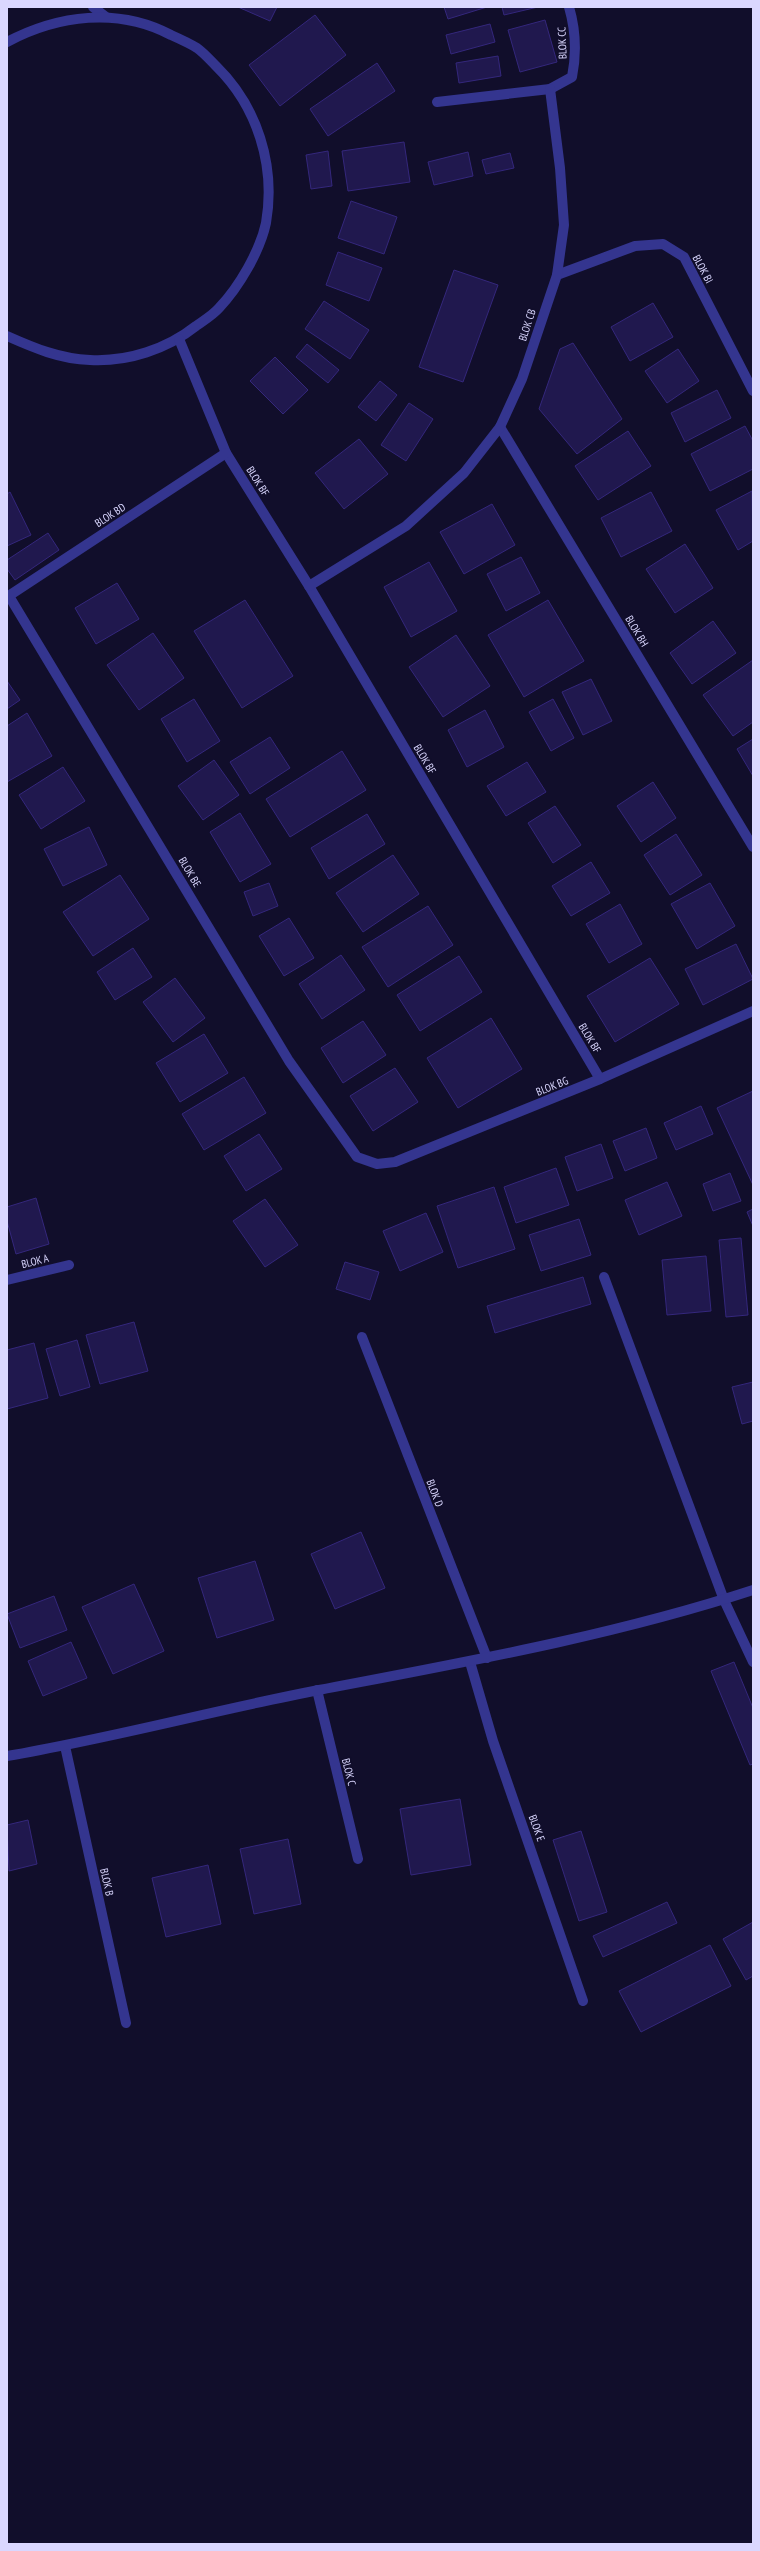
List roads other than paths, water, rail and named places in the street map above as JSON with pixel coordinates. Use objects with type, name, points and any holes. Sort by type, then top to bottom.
[{"type":"street","points":[[93,7],[106,17]]},
{"type":"street","name":"BLOK CC","points":[[550,89],[572,77],[577,53],[574,25],[569,7]]},
{"type":"street","points":[[7,42],[31,29],[67,19],[106,17],[154,26],[198,49],[233,83],[258,126],[268,174],[266,223],[248,270],[218,309],[179,339],[136,356],[91,360],[46,353],[7,336]]},
{"type":"street","points":[[437,102],[550,89]]},
{"type":"street","name":"BLOK CB","points":[[309,586],[406,526],[464,473],[500,427],[522,379],[557,275],[564,225],[560,168],[550,89]]},
{"type":"street","name":"BLOK BI","points":[[557,275],[635,246],[663,244],[684,257],[753,391]]},
{"type":"street","name":"BLOK BF","points":[[179,339],[226,453],[309,586],[600,1079]]},
{"type":"street","name":"BLOK BH","points":[[500,427],[753,847]]},
{"type":"street","name":"BLOK BD","points":[[8,596],[226,453]]},
{"type":"street","name":"BLOK BE","points":[[8,596],[289,1061],[357,1157]]},
{"type":"street","name":"BLOK BG","points":[[357,1157],[377,1164],[394,1162],[600,1079],[753,1011]]},
{"type":"street","name":"BLOK A","points":[[7,1280],[69,1265]]},
{"type":"street","points":[[604,1277],[724,1600],[753,1662]]},
{"type":"street","name":"BLOK D","points":[[362,1338],[487,1658]]},
{"type":"street","points":[[7,1756],[65,1746],[317,1690],[470,1662],[700,1608],[753,1590]]},
{"type":"street","name":"BLOK E","points":[[470,1662],[493,1741],[583,2001]]},
{"type":"street","name":"BLOK C","points":[[317,1690],[358,1859]]},
{"type":"street","name":"BLOK B","points":[[65,1746],[126,2023]]}]
